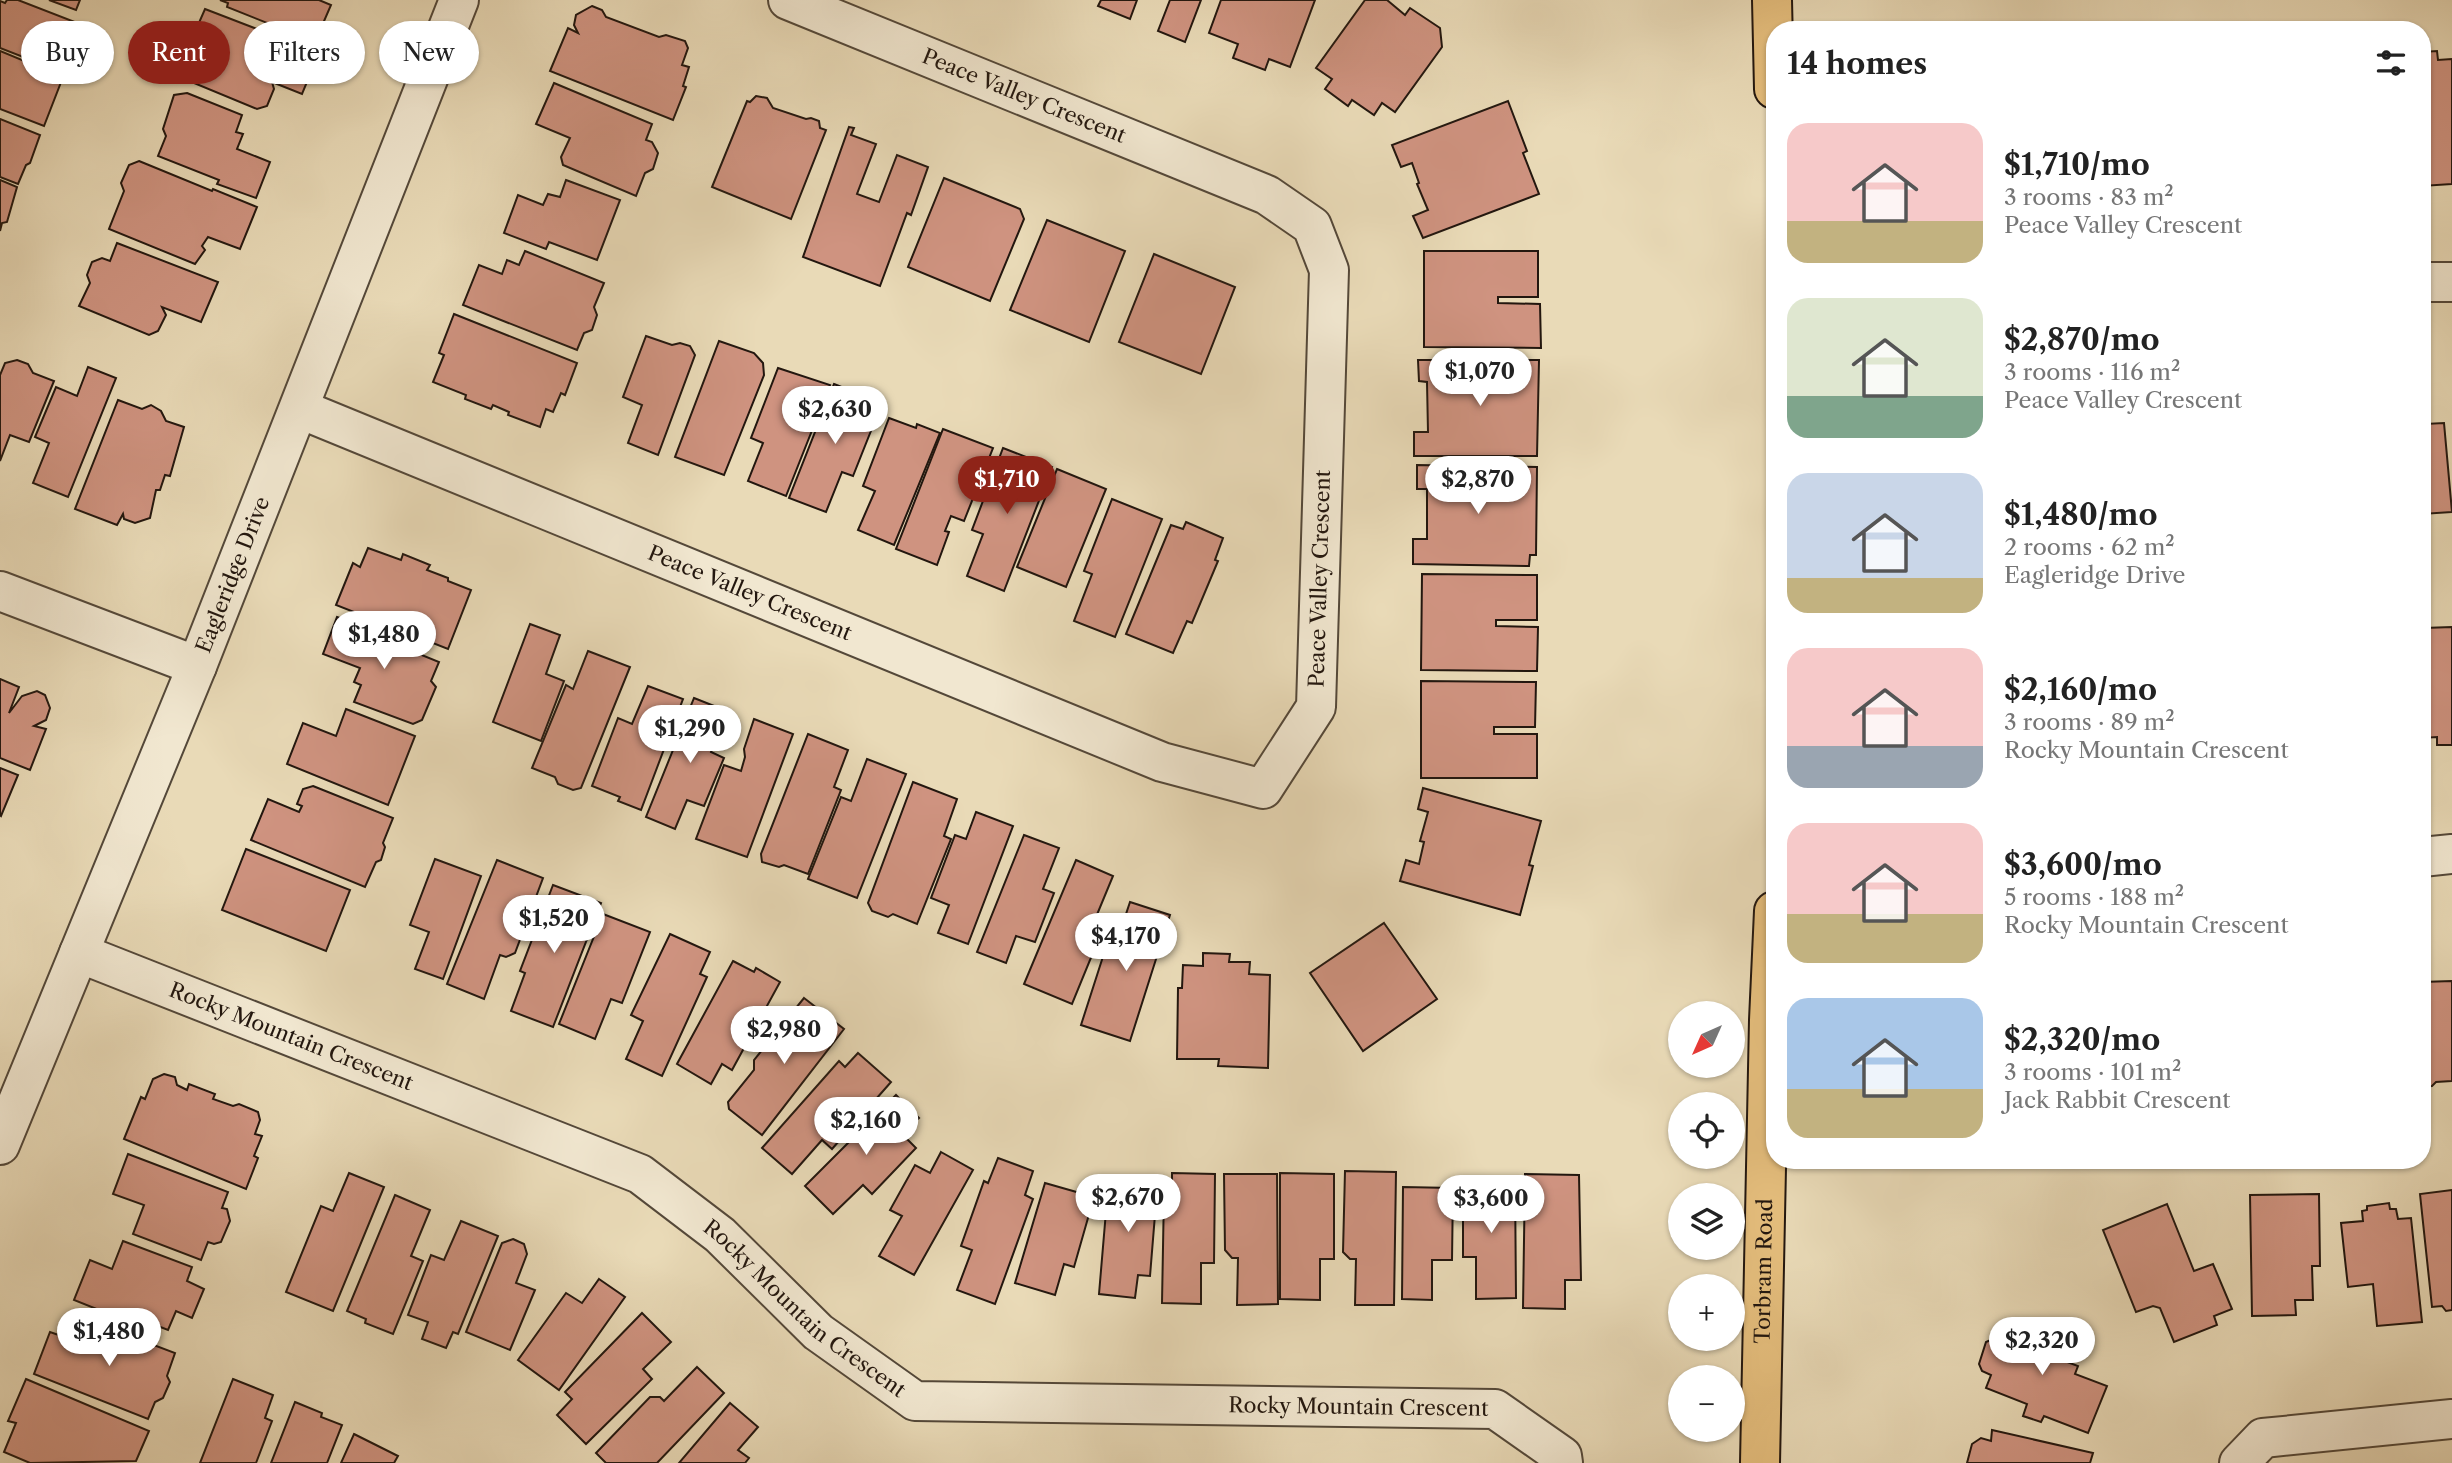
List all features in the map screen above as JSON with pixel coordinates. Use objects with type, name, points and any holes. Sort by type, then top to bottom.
[{"type":"main road","points":[[1772,0],[1772,21]]},
{"type":"main road","name":"Torbram Road","points":[[1760,1463],[1766,1168]]},
{"type":"street","name":"Eagleridge Drive","points":[[0,1145],[197,666],[459,0]]},
{"type":"street","name":"Peace Valley Crescent","points":[[300,409],[1162,762],[1264,789],[1317,707],[1329,270],[1312,226],[1267,195],[788,0]]},
{"type":"street","points":[[2431,282],[2452,282]]},
{"type":"street","points":[[0,591],[197,666]]},
{"type":"street","points":[[2431,856],[2452,854]]},
{"type":"street","name":"Rocky Mountain Crescent","points":[[79,953],[640,1174],[720,1235],[818,1332],[915,1401],[1495,1409],[1563,1456],[1563,1463]]},
{"type":"street","points":[[2239,1463],[2263,1438],[2452,1419]]},
{"type":"building","points":[[7,0],[18,0],[72,21],[21,21],[21,56],[0,48],[0,1],[5,3]]},
{"type":"building","points":[[49,0],[80,0],[76,10]]},
{"type":"building","points":[[220,0],[319,0],[331,5],[324,21],[262,21],[227,7],[228,3]]},
{"type":"building","points":[[1101,0],[1137,0],[1130,19],[1098,6]]},
{"type":"building","points":[[1170,0],[1201,0],[1185,42],[1158,31]]},
{"type":"building","points":[[1221,0],[1315,0],[1290,67],[1269,59],[1265,70],[1233,58],[1238,44],[1209,33]]},
{"type":"building","points":[[1365,0],[1387,0],[1405,15],[1410,8],[1440,28],[1442,47],[1395,112],[1382,103],[1374,115],[1352,100],[1348,106],[1325,89],[1332,79],[1316,68]]},
{"type":"building","points":[[592,6],[602,10],[606,17],[659,37],[666,35],[685,41],[688,48],[682,65],[689,67],[683,86],[686,87],[673,120],[550,71],[568,28],[578,33],[574,25],[576,15]]},
{"type":"building","points":[[205,9],[244,24],[244,84],[273,84],[274,89],[267,106],[257,109],[196,84],[230,84],[230,21],[200,21]]},
{"type":"building","points":[[0,51],[21,60],[21,84],[60,84],[44,126],[0,109]]},
{"type":"building","points":[[2431,51],[2437,51],[2438,60],[2452,59],[2452,184],[2431,185]]},
{"type":"building","points":[[554,83],[652,124],[646,140],[652,142],[658,153],[653,169],[645,173],[636,196],[563,165],[561,157],[570,138],[536,124]]},
{"type":"building","points":[[277,84],[306,84],[302,94]]},
{"type":"building","points":[[187,93],[242,115],[236,132],[243,134],[237,149],[270,162],[256,198],[217,184],[219,180],[158,156],[166,136],[163,129],[174,95]]},
{"type":"building","points":[[756,96],[767,98],[773,108],[819,121],[820,128],[826,130],[791,219],[712,187],[747,101],[750,102]]},
{"type":"building","points":[[1508,101],[1527,151],[1523,153],[1539,194],[1423,238],[1413,216],[1428,210],[1417,184],[1419,183],[1412,163],[1401,167],[1392,145]]},
{"type":"building","points":[[0,119],[40,135],[30,163],[26,165],[18,184],[0,177]]},
{"type":"building","points":[[849,127],[854,128],[851,135],[876,144],[857,194],[879,202],[897,155],[928,167],[911,215],[907,213],[880,286],[803,257]]},
{"type":"building","points":[[139,161],[257,207],[240,249],[208,237],[202,246],[205,250],[195,264],[109,229],[124,191],[121,183],[129,165]]},
{"type":"building","points":[[944,178],[1020,209],[1024,219],[990,301],[908,267]]},
{"type":"building","points":[[0,180],[17,187],[7,222],[2,223],[0,231]]},
{"type":"building","points":[[566,180],[620,200],[597,260],[549,242],[546,249],[504,233],[518,195],[543,205],[548,194],[560,197]]},
{"type":"building","points":[[1047,220],[1125,251],[1089,342],[1010,310]]},
{"type":"building","points":[[117,243],[218,282],[201,322],[162,307],[166,315],[158,331],[149,335],[79,306],[90,283],[87,275],[92,262],[102,258],[110,261]]},
{"type":"building","points":[[525,251],[604,283],[594,307],[597,315],[592,330],[584,333],[577,350],[463,305],[479,265],[502,274],[507,260],[519,265]]},
{"type":"building","points":[[1424,251],[1538,251],[1538,297],[1498,297],[1498,303],[1540,304],[1541,348],[1424,347]]},
{"type":"building","points":[[1154,254],[1235,287],[1201,374],[1119,342]]},
{"type":"building","points":[[454,314],[577,363],[565,395],[561,393],[553,412],[546,409],[540,427],[508,415],[509,412],[493,405],[491,409],[465,399],[466,395],[433,382],[444,355],[439,353]]},
{"type":"building","points":[[646,336],[672,345],[680,343],[690,346],[695,355],[658,455],[628,443],[642,405],[623,397]]},
{"type":"building","points":[[719,341],[754,353],[763,363],[764,375],[724,475],[675,457]]},
{"type":"building","points":[[17,360],[28,364],[33,373],[54,381],[29,442],[10,435],[0,461],[0,375],[5,363]]},
{"type":"building","points":[[1418,360],[1539,360],[1537,456],[1414,456],[1414,432],[1428,432],[1427,382],[1419,381]]},
{"type":"building","points":[[88,367],[116,378],[68,497],[33,483],[49,443],[35,437],[56,387],[77,396]]},
{"type":"building","points":[[778,368],[830,385],[786,496],[748,481],[763,443],[751,438]]},
{"type":"building","points":[[834,384],[882,403],[853,476],[842,472],[826,512],[789,498]]},
{"type":"building","points":[[118,400],[142,409],[151,405],[161,411],[166,421],[184,427],[170,476],[165,475],[160,490],[156,490],[150,518],[135,523],[124,519],[123,514],[117,525],[75,509]]},
{"type":"building","points":[[889,418],[916,428],[917,424],[940,433],[894,545],[858,530],[875,491],[863,486]]},
{"type":"building","points":[[2444,423],[2452,512],[2431,513],[2431,424]]},
{"type":"building","points":[[943,429],[993,448],[964,521],[951,516],[945,531],[949,532],[937,565],[896,549]]},
{"type":"building","points":[[1003,448],[1052,467],[1004,591],[967,576],[983,534],[972,530]]},
{"type":"building","points":[[1417,465],[1537,467],[1536,555],[1530,555],[1529,566],[1413,564],[1413,539],[1427,539],[1427,489],[1417,489]]},
{"type":"building","points":[[1057,469],[1106,489],[1066,587],[1017,567]]},
{"type":"building","points":[[1112,499],[1162,519],[1115,637],[1074,621],[1092,574],[1084,571]]},
{"type":"building","points":[[1186,522],[1223,538],[1215,560],[1218,561],[1192,623],[1187,621],[1173,653],[1126,634],[1171,525],[1183,529]]},
{"type":"building","points":[[368,548],[401,560],[403,554],[430,565],[427,570],[471,590],[448,649],[336,605],[353,563],[360,567]]},
{"type":"building","points":[[1422,574],[1537,575],[1537,620],[1496,620],[1496,626],[1538,627],[1537,671],[1421,670]]},
{"type":"building","points":[[337,617],[399,640],[397,645],[439,662],[431,681],[436,687],[422,720],[413,724],[354,702],[361,685],[354,682],[360,668],[323,654]]},
{"type":"building","points":[[530,624],[560,635],[546,674],[564,681],[541,741],[493,722]]},
{"type":"building","points":[[2452,627],[2452,745],[2437,745],[2437,737],[2431,737],[2431,628]]},
{"type":"building","points":[[588,651],[630,667],[581,788],[573,790],[558,784],[555,777],[532,768],[566,685],[573,689]]},
{"type":"building","points":[[0,679],[19,687],[9,713],[22,696],[37,691],[45,695],[50,708],[46,720],[34,726],[46,729],[30,770],[0,758]]},
{"type":"building","points":[[1421,681],[1536,682],[1535,727],[1494,727],[1494,734],[1537,734],[1537,778],[1421,778]]},
{"type":"building","points":[[648,686],[683,699],[641,810],[618,801],[620,797],[592,786],[618,718],[632,724]]},
{"type":"building","points":[[694,698],[727,711],[711,752],[724,758],[704,806],[687,800],[675,829],[646,817]]},
{"type":"building","points":[[346,709],[415,736],[388,805],[287,764],[303,723],[336,736]]},
{"type":"building","points":[[754,719],[793,734],[747,857],[696,839],[724,765],[741,771],[744,749]]},
{"type":"building","points":[[808,734],[848,750],[834,787],[841,790],[808,874],[784,865],[779,867],[762,862],[761,854]]},
{"type":"building","points":[[867,759],[906,774],[857,898],[808,879],[841,797],[851,801]]},
{"type":"building","points":[[0,768],[18,775],[1,816],[0,815]]},
{"type":"building","points":[[913,782],[957,799],[944,836],[951,839],[917,924],[893,914],[888,917],[872,911],[868,903]]},
{"type":"building","points":[[313,786],[393,818],[383,843],[385,847],[381,860],[376,862],[365,887],[251,840],[268,799],[299,812],[302,806],[297,804],[303,789]]},
{"type":"building","points":[[1423,788],[1541,821],[1529,865],[1533,866],[1520,915],[1400,881],[1406,860],[1419,864],[1424,842],[1420,841],[1428,812],[1418,809]]},
{"type":"building","points":[[976,812],[1013,826],[968,944],[938,933],[949,905],[931,898],[955,835],[966,839]]},
{"type":"building","points":[[1024,835],[1059,848],[1043,889],[1054,893],[1035,942],[1016,936],[1006,963],[977,952]]},
{"type":"building","points":[[246,849],[350,890],[326,951],[222,910]]},
{"type":"building","points":[[435,859],[481,876],[443,979],[415,969],[429,932],[410,925]]},
{"type":"building","points":[[497,860],[543,878],[515,953],[506,957],[500,955],[484,999],[447,984]]},
{"type":"building","points":[[1076,860],[1113,876],[1096,917],[1106,921],[1072,1004],[1024,984]]},
{"type":"building","points":[[553,885],[601,903],[553,1027],[511,1011],[525,973],[520,971]]},
{"type":"building","points":[[1130,902],[1170,915],[1130,1041],[1081,1025],[1108,941],[1116,944]]},
{"type":"building","points":[[603,914],[650,932],[622,1003],[611,999],[595,1039],[559,1024]]},
{"type":"building","points":[[1384,923],[1437,999],[1363,1051],[1310,973]]},
{"type":"building","points":[[670,934],[710,952],[700,974],[707,977],[662,1076],[626,1059],[643,1021],[631,1015]]},
{"type":"building","points":[[1203,953],[1230,954],[1229,962],[1250,962],[1249,974],[1270,975],[1268,1068],[1218,1066],[1219,1059],[1177,1059],[1178,988],[1182,988],[1183,965],[1203,966]]},
{"type":"building","points":[[733,961],[754,972],[756,968],[780,982],[732,1070],[722,1064],[711,1084],[677,1064]]},
{"type":"building","points":[[2452,981],[2452,1081],[2436,1082],[2431,1086],[2431,982]]},
{"type":"building","points":[[804,998],[844,1029],[762,1135],[729,1109],[728,1102],[754,1070],[754,1060]]},
{"type":"building","points":[[858,1053],[891,1082],[832,1149],[822,1140],[792,1174],[762,1148],[839,1061],[845,1067]]},
{"type":"building","points":[[164,1074],[175,1077],[177,1085],[187,1090],[189,1084],[215,1094],[213,1099],[233,1106],[239,1104],[258,1112],[260,1120],[255,1134],[262,1136],[254,1156],[258,1158],[246,1189],[124,1139],[141,1097],[145,1099],[153,1079]]},
{"type":"building","points":[[896,1095],[919,1118],[902,1134],[916,1148],[872,1194],[863,1185],[833,1214],[805,1186]]},
{"type":"building","points":[[941,1152],[973,1170],[914,1275],[879,1256],[902,1216],[890,1210],[915,1165],[930,1173]]},
{"type":"building","points":[[128,1154],[228,1192],[222,1208],[227,1209],[230,1221],[221,1242],[208,1242],[201,1260],[133,1234],[144,1205],[113,1194]]},
{"type":"building","points":[[998,1158],[1033,1171],[1025,1195],[1033,1199],[995,1304],[957,1290],[972,1250],[961,1246],[984,1181],[988,1183]]},
{"type":"building","points":[[1345,1171],[1396,1172],[1394,1305],[1355,1305],[1356,1259],[1350,1259],[1343,1252]]},
{"type":"building","points":[[349,1173],[384,1187],[333,1311],[286,1292],[321,1206],[333,1211]]},
{"type":"building","points":[[1172,1173],[1215,1174],[1214,1263],[1201,1263],[1201,1304],[1162,1303],[1164,1192],[1172,1192]]},
{"type":"building","points":[[1280,1173],[1334,1174],[1334,1259],[1320,1259],[1320,1300],[1280,1299]]},
{"type":"building","points":[[1224,1174],[1277,1174],[1278,1304],[1237,1305],[1238,1258],[1232,1258],[1225,1250]]},
{"type":"building","points":[[1525,1174],[1579,1175],[1581,1280],[1565,1280],[1565,1309],[1523,1308]]},
{"type":"building","points":[[1109,1176],[1158,1178],[1150,1276],[1138,1275],[1135,1298],[1099,1294]]},
{"type":"building","points":[[1463,1178],[1515,1178],[1516,1298],[1476,1299],[1476,1257],[1463,1257]]},
{"type":"building","points":[[1045,1183],[1094,1197],[1074,1267],[1064,1264],[1055,1295],[1015,1283]]},
{"type":"building","points":[[1403,1187],[1453,1188],[1452,1260],[1432,1260],[1432,1300],[1402,1299]]},
{"type":"building","points":[[2452,1190],[2452,1310],[2446,1311],[2442,1306],[2432,1307],[2420,1194]]},
{"type":"building","points":[[2319,1194],[2320,1266],[2312,1266],[2313,1300],[2295,1300],[2296,1315],[2252,1316],[2250,1195]]},
{"type":"building","points":[[395,1195],[430,1210],[411,1256],[423,1261],[393,1334],[365,1323],[366,1319],[347,1311]]},
{"type":"building","points":[[2389,1203],[2390,1209],[2396,1209],[2398,1219],[2411,1218],[2422,1322],[2377,1326],[2373,1284],[2348,1287],[2341,1223],[2363,1221],[2362,1211],[2367,1210],[2367,1206]]},
{"type":"building","points":[[2167,1204],[2194,1271],[2213,1264],[2232,1309],[2214,1316],[2217,1325],[2174,1342],[2160,1308],[2153,1306],[2136,1312],[2103,1230]]},
{"type":"building","points":[[461,1221],[498,1236],[458,1334],[453,1332],[446,1348],[422,1339],[428,1322],[408,1315],[431,1255],[444,1260]]},
{"type":"building","points":[[513,1239],[524,1244],[527,1254],[516,1283],[535,1290],[510,1350],[466,1332],[502,1243]]},
{"type":"building","points":[[123,1241],[192,1267],[187,1281],[204,1289],[192,1318],[176,1311],[168,1330],[122,1312],[119,1318],[74,1300],[90,1260],[112,1269]]},
{"type":"building","points":[[599,1279],[625,1297],[559,1390],[518,1360],[566,1293],[582,1303]]},
{"type":"building","points":[[642,1313],[671,1342],[643,1369],[652,1379],[586,1444],[557,1415],[572,1399],[565,1392]]},
{"type":"building","points":[[93,1322],[175,1353],[167,1376],[170,1382],[163,1398],[155,1402],[148,1419],[34,1374],[50,1332],[73,1340],[78,1328],[89,1333]]},
{"type":"building","points":[[2012,1322],[2049,1337],[2054,1324],[2067,1329],[2062,1341],[2074,1345],[2067,1362],[2078,1366],[2075,1374],[2107,1386],[2088,1433],[2044,1416],[2041,1422],[2023,1416],[2027,1404],[1986,1388],[1991,1375],[1982,1371],[1979,1364],[1986,1342],[1995,1338],[2004,1341]]},
{"type":"building","points":[[697,1367],[724,1393],[657,1463],[606,1463],[596,1453],[650,1397],[660,1397],[664,1401]]},
{"type":"building","points":[[26,1379],[149,1431],[136,1461],[30,1463],[4,1452],[16,1423],[8,1421]]},
{"type":"building","points":[[233,1379],[273,1395],[265,1418],[272,1421],[256,1463],[200,1463]]},
{"type":"building","points":[[295,1402],[342,1425],[327,1463],[271,1463]]},
{"type":"building","points":[[730,1403],[758,1427],[738,1450],[749,1458],[745,1463],[679,1463]]},
{"type":"building","points":[[1992,1430],[2093,1453],[2090,1463],[1967,1463],[1972,1444],[1981,1438],[1991,1441]]},
{"type":"building","points":[[354,1434],[398,1456],[394,1463],[341,1463]]}]
